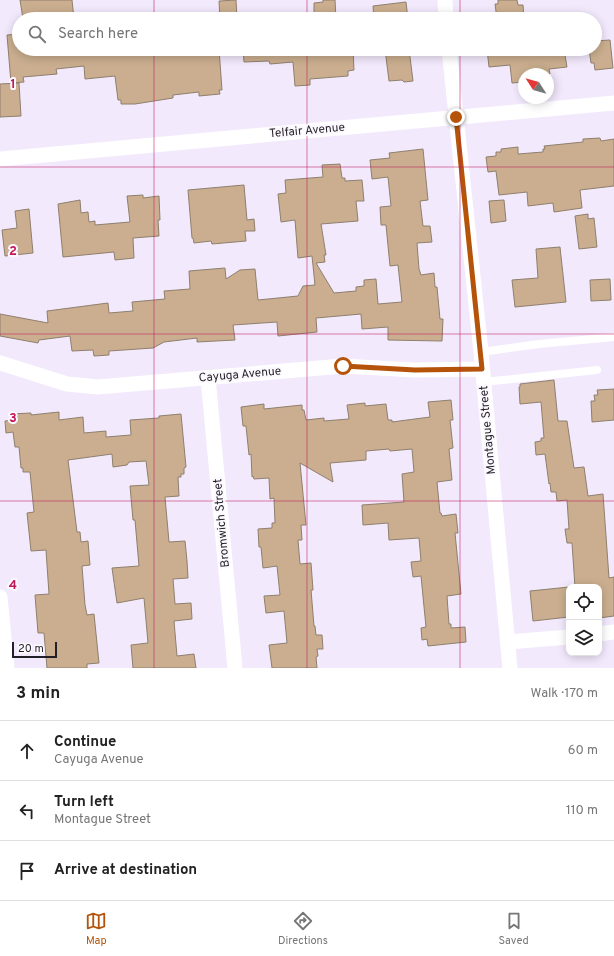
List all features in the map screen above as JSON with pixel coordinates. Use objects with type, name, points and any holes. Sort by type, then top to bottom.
[{"type":"street","points":[[445,0],[446,12]]},
{"type":"street","name":"Montague Street","points":[[450,56],[481,352],[510,668]]},
{"type":"street","name":"Telfair Avenue","points":[[0,159],[614,103]]},
{"type":"street","name":"Cayuga Avenue","points":[[0,363],[67,384],[98,386],[343,366],[483,376]]},
{"type":"street","name":"Bromwich Street","points":[[208,378],[235,668]]},
{"type":"street","points":[[0,596],[6,668]]},
{"type":"street","points":[[602,634],[614,632]]},
{"type":"street","points":[[508,642],[566,636]]},
{"type":"lane","points":[[481,352],[539,344],[614,337]]},
{"type":"lane","points":[[483,376],[597,370]]},
{"type":"building","points":[[20,0],[72,0],[73,12],[22,12]]},
{"type":"building","points":[[236,0],[237,12],[220,12],[219,1]]},
{"type":"building","points":[[323,0],[335,0],[336,12],[314,12],[314,3],[323,2]]},
{"type":"building","points":[[498,0],[517,0],[518,5],[523,5],[524,12],[496,12],[495,4],[498,4]]},
{"type":"building","points":[[406,2],[407,12],[373,12],[373,6]]},
{"type":"building","points":[[7,35],[12,35],[12,56],[220,56],[222,90],[219,90],[220,94],[199,96],[199,92],[173,95],[173,98],[135,104],[121,104],[121,100],[118,100],[115,76],[85,79],[84,66],[56,69],[57,74],[23,77],[24,82],[11,83]]},
{"type":"building","points":[[610,40],[613,68],[595,70],[594,63],[591,63],[590,56],[602,56],[602,41]]},
{"type":"building","points":[[244,56],[353,56],[354,70],[348,71],[348,76],[310,79],[310,85],[295,86],[293,62],[270,64],[269,61],[244,62]]},
{"type":"building","points":[[386,56],[410,56],[413,81],[389,81]]},
{"type":"building","points":[[488,56],[565,56],[567,67],[518,68],[518,82],[512,83],[510,65],[489,67]]},
{"type":"building","points":[[19,83],[21,116],[0,117],[0,84]]},
{"type":"building","points":[[600,138],[601,141],[614,139],[614,186],[580,190],[582,208],[554,212],[553,203],[528,206],[527,192],[499,195],[496,171],[488,172],[486,157],[496,156],[496,152],[501,152],[501,149],[518,147],[518,154],[543,152],[543,149],[545,149],[544,146],[583,142],[583,139]]},
{"type":"building","points":[[423,149],[428,200],[420,201],[423,226],[430,226],[432,242],[417,243],[419,269],[421,275],[434,273],[440,319],[443,319],[442,341],[388,340],[388,327],[362,329],[361,314],[316,318],[317,332],[278,336],[277,322],[233,325],[235,340],[197,342],[197,338],[164,342],[153,348],[109,351],[109,355],[94,356],[93,350],[72,351],[70,336],[39,340],[38,343],[0,336],[0,314],[48,323],[47,311],[108,303],[109,313],[133,311],[132,302],[165,299],[164,291],[190,289],[189,271],[225,268],[226,279],[240,270],[255,269],[258,300],[298,296],[303,286],[315,285],[312,256],[298,258],[295,220],[281,222],[278,194],[286,193],[285,180],[323,177],[322,165],[340,164],[342,178],[345,178],[345,181],[362,180],[364,201],[356,201],[358,221],[321,224],[326,255],[324,255],[325,262],[316,263],[334,293],[356,291],[356,287],[364,286],[364,280],[376,279],[378,304],[402,302],[398,265],[390,266],[386,225],[381,225],[380,207],[391,206],[388,177],[372,179],[370,160],[390,158],[389,153]]},
{"type":"building","points":[[244,185],[247,220],[254,219],[255,231],[245,231],[246,241],[212,244],[211,241],[194,243],[192,238],[188,190]]},
{"type":"building","points":[[143,195],[143,198],[159,196],[159,236],[133,238],[134,258],[115,260],[114,252],[63,257],[58,204],[80,200],[81,213],[88,212],[89,222],[95,221],[95,225],[130,222],[127,196]]},
{"type":"building","points":[[504,200],[506,221],[491,223],[489,201]]},
{"type":"building","points":[[29,209],[33,253],[5,256],[2,230],[17,228],[15,211]]},
{"type":"building","points":[[588,214],[588,219],[594,218],[597,247],[579,249],[575,216]]},
{"type":"building","points":[[560,247],[566,302],[515,307],[512,280],[538,278],[536,249]]},
{"type":"building","points":[[610,279],[611,300],[591,301],[590,280]]},
{"type":"building","points":[[554,380],[558,421],[567,421],[574,468],[584,467],[588,496],[603,494],[609,578],[614,577],[614,616],[602,618],[602,584],[575,584],[572,543],[567,543],[565,529],[569,529],[567,500],[557,501],[556,492],[551,492],[545,454],[536,455],[535,442],[541,441],[541,438],[544,438],[541,402],[520,404],[520,384]]},
{"type":"building","points":[[614,389],[614,420],[592,422],[591,401],[595,401],[594,395],[598,395],[597,390]]},
{"type":"building","points":[[451,400],[453,420],[450,420],[453,448],[449,449],[452,480],[437,482],[440,513],[442,516],[456,514],[458,533],[455,533],[461,594],[447,596],[449,624],[451,624],[451,628],[465,627],[466,642],[428,646],[427,639],[422,640],[421,628],[426,627],[421,576],[413,577],[411,562],[421,561],[419,538],[389,540],[388,523],[363,525],[362,505],[404,502],[402,474],[414,472],[412,449],[366,451],[366,460],[330,463],[333,482],[300,463],[306,525],[301,525],[302,540],[298,540],[300,564],[311,563],[313,590],[311,590],[314,626],[316,635],[322,635],[323,649],[317,649],[317,668],[272,668],[269,645],[287,643],[284,611],[266,613],[264,596],[280,595],[277,566],[263,568],[261,547],[259,547],[258,529],[272,528],[272,523],[275,523],[274,498],[270,499],[269,478],[254,479],[253,476],[252,477],[251,454],[249,455],[246,426],[243,426],[241,407],[264,404],[264,409],[302,405],[302,410],[304,410],[306,420],[324,418],[324,421],[349,419],[347,405],[365,403],[365,406],[386,404],[388,420],[392,420],[392,422],[430,417],[428,402]]},
{"type":"building","points":[[59,412],[59,420],[83,417],[84,433],[106,431],[106,437],[131,435],[130,420],[159,418],[159,416],[181,414],[186,467],[184,468],[184,474],[181,474],[181,477],[178,477],[179,496],[165,497],[169,542],[185,541],[187,561],[188,578],[173,579],[175,604],[191,603],[192,619],[174,621],[177,656],[194,654],[196,668],[133,668],[131,645],[148,643],[144,598],[117,603],[112,568],[139,566],[130,486],[149,485],[146,461],[129,462],[127,465],[113,467],[112,454],[68,460],[77,532],[80,532],[81,542],[88,541],[90,565],[82,566],[85,605],[87,615],[94,614],[99,663],[87,664],[87,668],[47,668],[44,633],[38,633],[35,595],[49,594],[46,550],[31,551],[27,513],[34,512],[30,472],[23,472],[23,468],[21,468],[19,447],[15,447],[13,432],[6,433],[5,421],[12,420],[11,414],[31,413],[31,415]]},
{"type":"building","points":[[566,587],[566,617],[533,621],[530,591]]},
{"type":"route","points":[[343,366],[415,370],[482,369],[456,117]]}]
